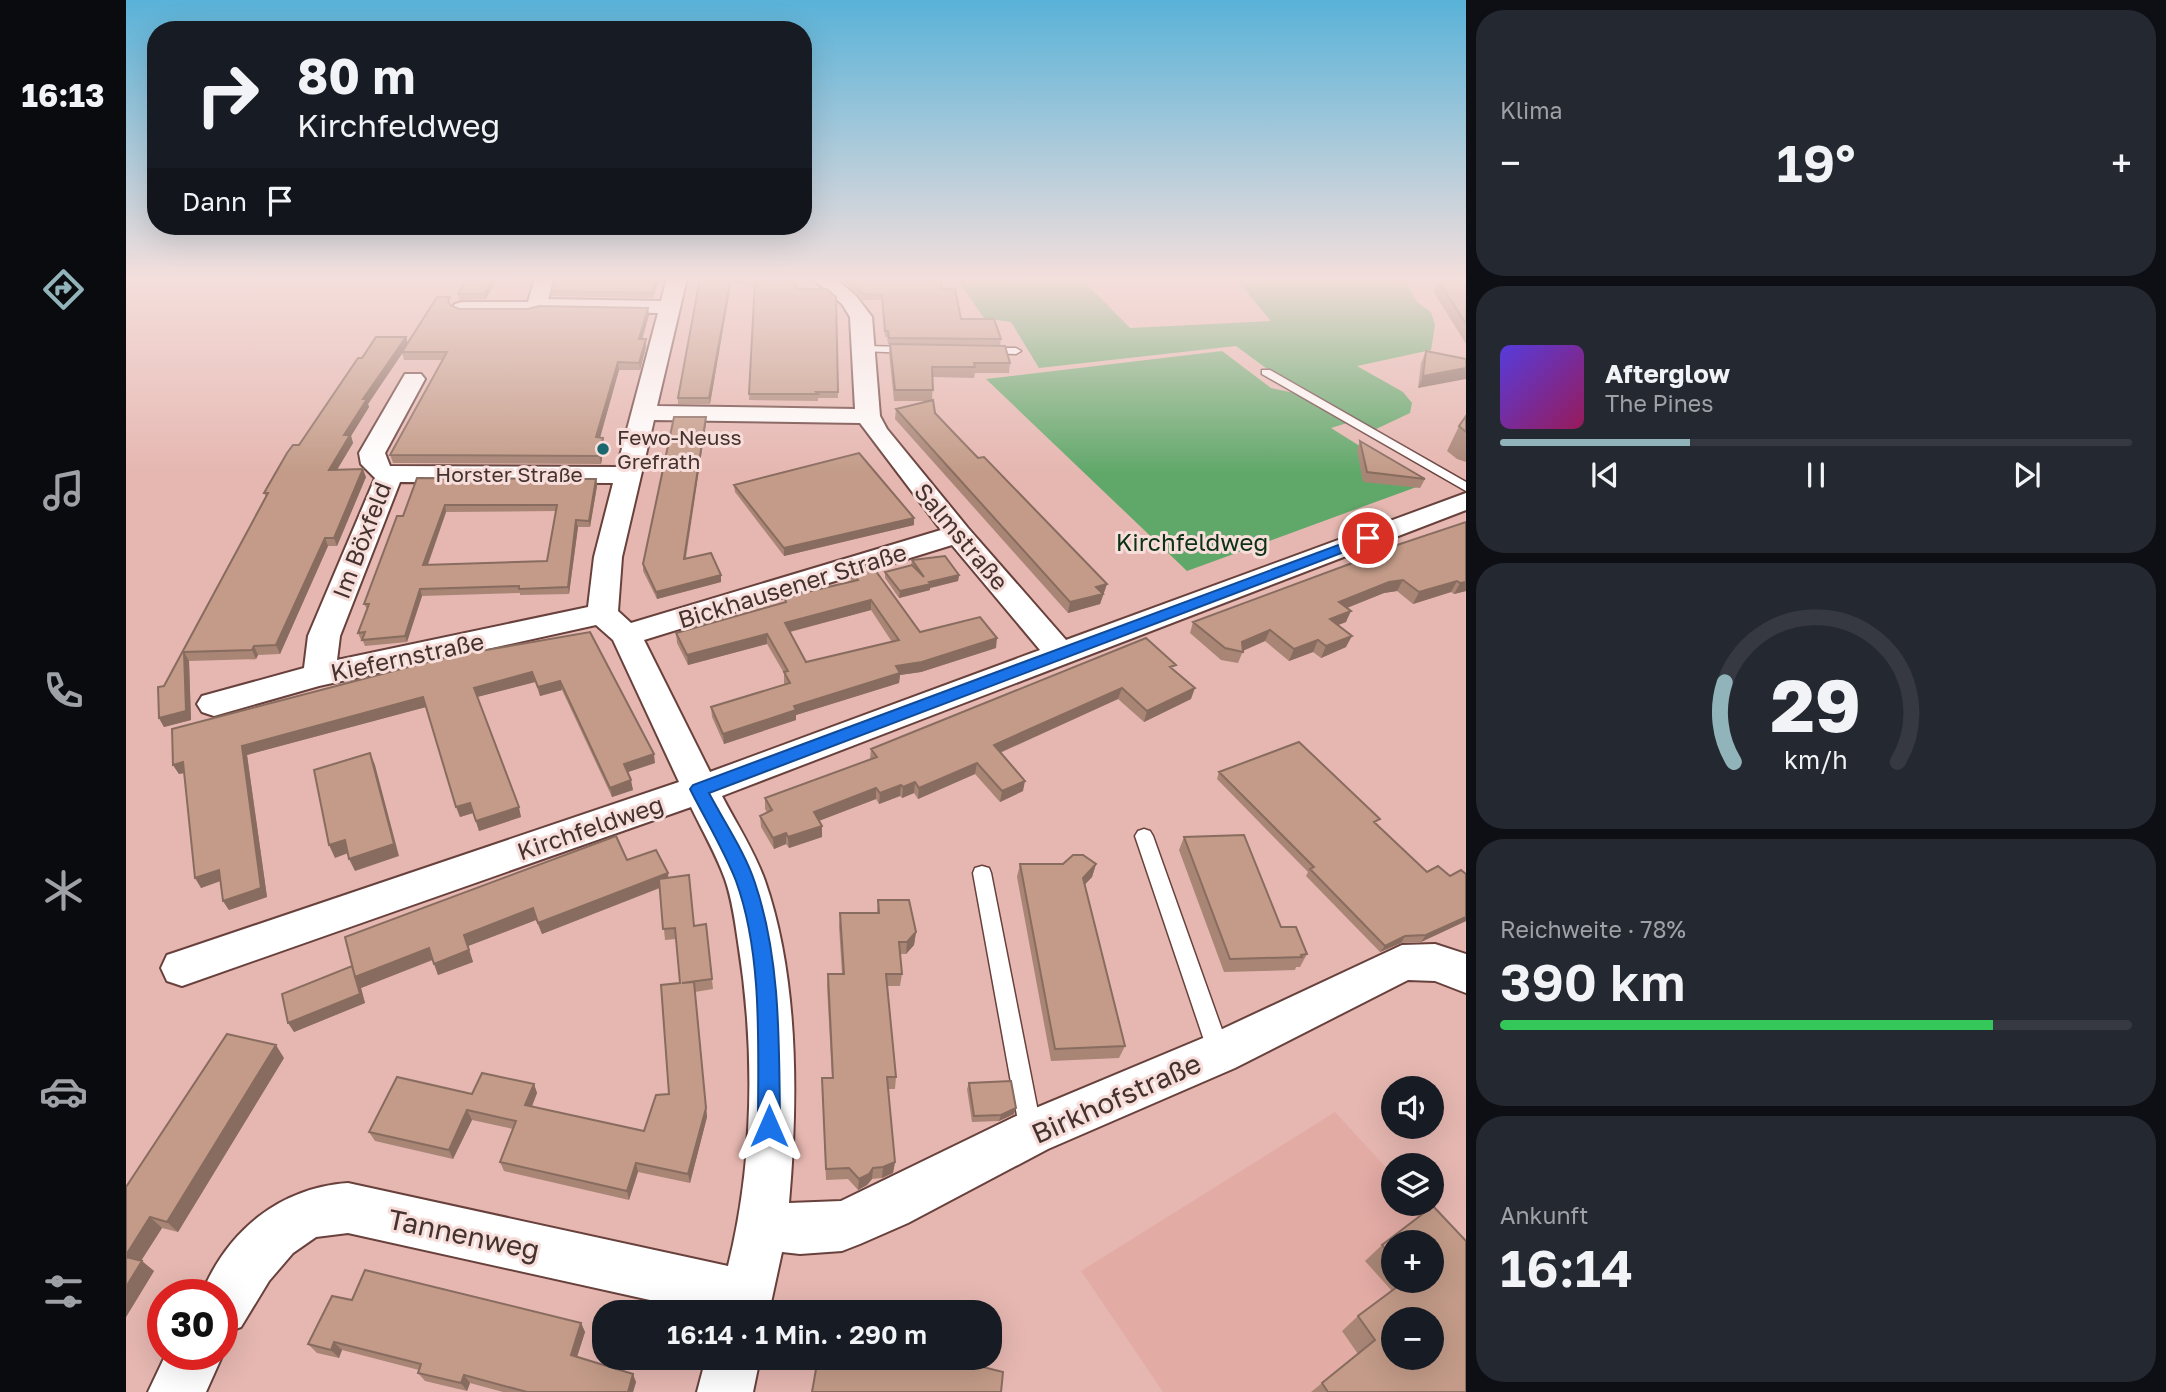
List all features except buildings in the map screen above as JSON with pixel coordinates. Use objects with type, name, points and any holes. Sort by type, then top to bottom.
[{"type":"street","points":[[663,343],[608,557],[602,614],[626,635],[745,880],[762,956],[769,1048],[769,1126],[761,1225],[746,1300]]},
{"type":"street","name":"Salmstraße","points":[[863,343],[868,416],[885,444],[1060,653]]},
{"type":"street","name":"Im Böxfeld","points":[[319,675],[324,636],[390,474],[381,472],[374,464],[372,453],[413,379]]},
{"type":"street","points":[[646,413],[868,416]]},
{"type":"street","name":"Horster Straße","points":[[390,474],[628,475]]},
{"type":"street","name":"Kirchfeldweg","points":[[182,968],[699,789],[1466,502]]},
{"type":"street","name":"Bickhausener Straße","points":[[626,635],[958,534]]},
{"type":"street","name":"Kiefernstraße","points":[[214,704],[319,675],[602,614]]},
{"type":"street","name":"Birkhofstraße","points":[[761,1225],[800,1229],[842,1226],[890,1205],[1031,1133],[1219,1053],[1402,963],[1419,960],[1436,962],[1466,974]]},
{"type":"street","name":"Tannenweg","points":[[238,1283],[254,1258],[284,1228],[320,1210],[348,1208],[728,1300]]},
{"type":"street","points":[[176,1392],[188,1370]]},
{"type":"street","points":[[725,1392],[730,1370]]},
{"type":"lane","points":[[864,349],[927,350]]},
{"type":"lane","points":[[979,351],[1016,351]]},
{"type":"lane","points":[[1266,372],[1466,487]]},
{"type":"lane","points":[[1144,836],[1219,1053]]},
{"type":"lane","points":[[982,873],[1031,1133]]},
{"type":"shaded area","points":[[1335,1112],[1381,1162],[1381,1216],[1431,1216],[1444,1230],[1381,1230],[1381,1293],[1444,1293],[1444,1230],[1466,1254],[1466,1392],[1163,1392],[1081,1271]]},
{"type":"green space","points":[[1024,343],[1432,343],[1431,350],[1357,366],[1403,392],[1412,403],[1410,413],[1374,430],[1270,371],[1236,346],[1039,368]]},
{"type":"green space","points":[[1222,351],[1271,388],[1294,393],[1347,423],[1331,428],[1422,485],[1187,571],[986,379]]},
{"type":"place","name":"Fewo-Neuss Grefrath","points":[[603,449]]},
{"type":"route","points":[[769,1126],[769,1048],[762,956],[755,916],[745,880],[699,789],[1368,538]]}]
